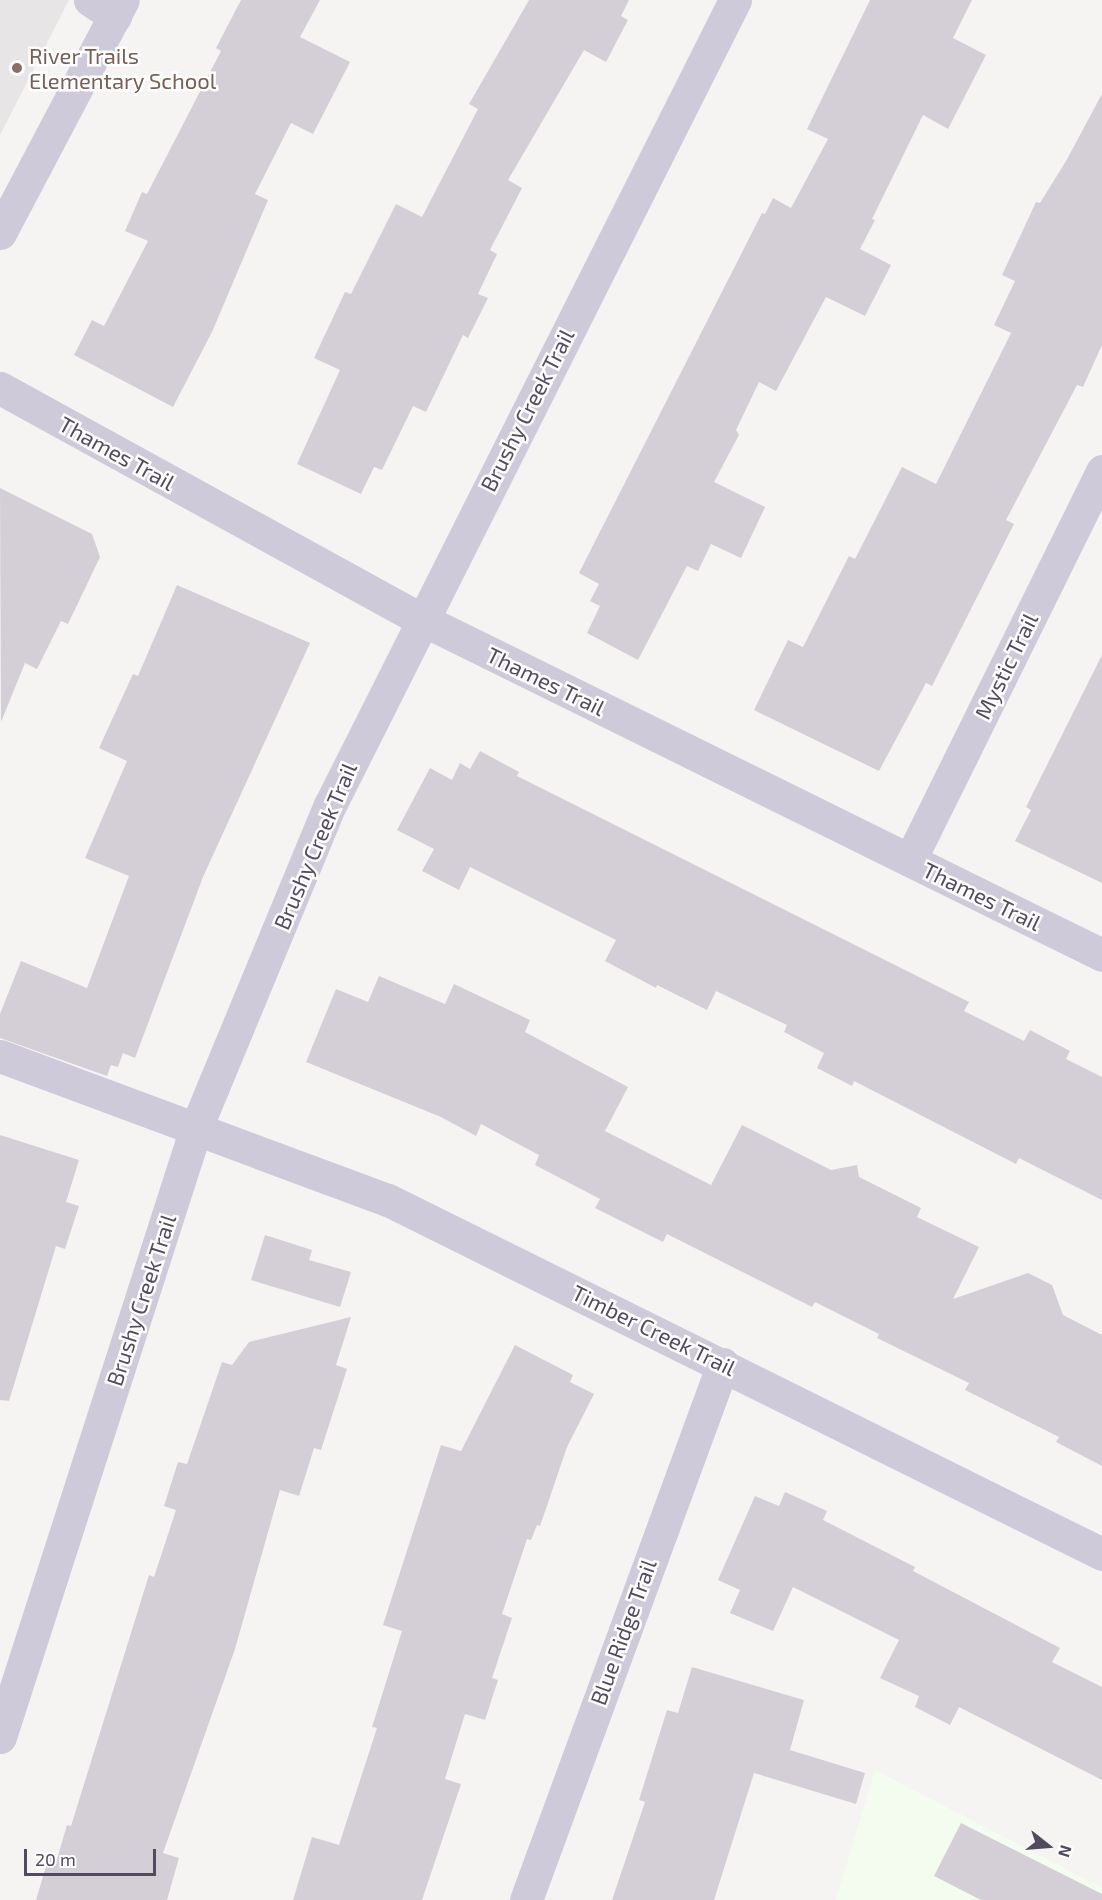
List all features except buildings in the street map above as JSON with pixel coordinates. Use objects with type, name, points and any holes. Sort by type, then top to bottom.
[{"type":"street","name":"Brushy Creek Trail","points":[[0,1737],[196,1128],[330,805],[421,619],[735,0]]},
{"type":"street","points":[[0,234],[109,5]]},
{"type":"street","name":"Thames Trail","points":[[0,388],[421,619],[1102,955]]},
{"type":"street","name":"Mystic Trail","points":[[910,860],[1102,471]]},
{"type":"street","name":"Timber Creek Trail","points":[[0,1056],[388,1200],[723,1364],[1102,1554]]},
{"type":"street","name":"Blue Ridge Trail","points":[[526,1900],[723,1364]]},
{"type":"shaded area","name":"River Trails Elementary School","points":[[0,0],[69,0],[0,135]]},
{"type":"shaded area","points":[[875,1770],[1102,1888],[1102,1900],[836,1900]]},
{"type":"place","name":"River Trails Elementary School","points":[[17,68]]}]
